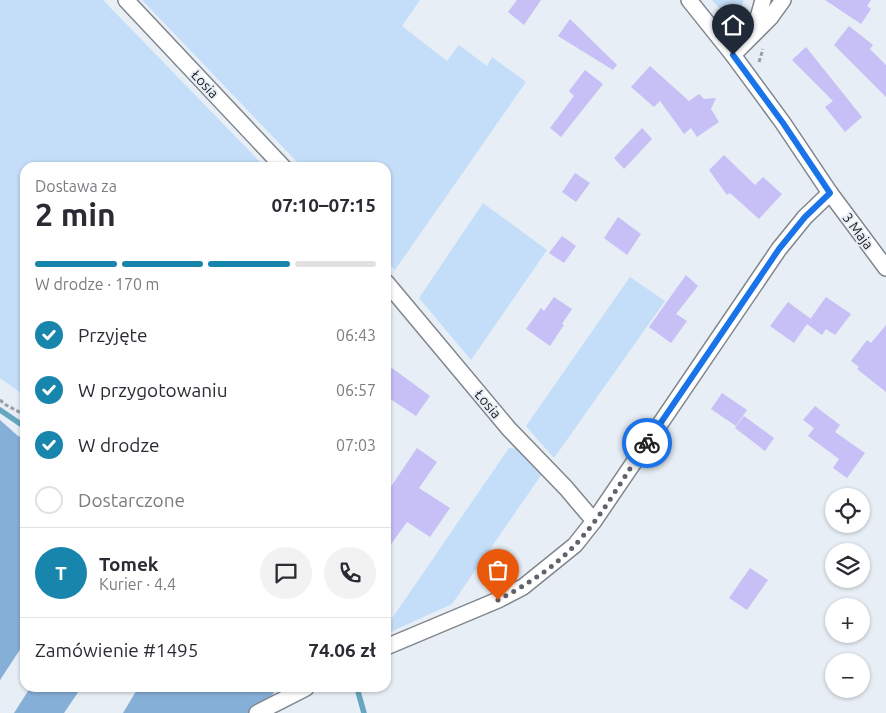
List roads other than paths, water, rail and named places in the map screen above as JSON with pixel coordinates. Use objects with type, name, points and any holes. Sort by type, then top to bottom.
[{"type":"street","name":"Łosia","points":[[126,0],[278,162]]},
{"type":"street","name":"3 Maja","points":[[689,0],[733,55],[783,123],[830,193],[886,268]]},
{"type":"street","points":[[733,55],[770,18],[783,0]]},
{"type":"street","points":[[753,34],[761,6]]},
{"type":"street","points":[[391,645],[523,588],[576,545],[779,249],[805,217],[830,193]]},
{"type":"street","name":"Łosia","points":[[391,288],[509,429],[566,488],[594,521]]},
{"type":"street","points":[[257,713],[298,692]]},
{"type":"waterway","points":[[0,410],[20,424]]},
{"type":"waterway","points":[[358,692],[364,713]]}]
